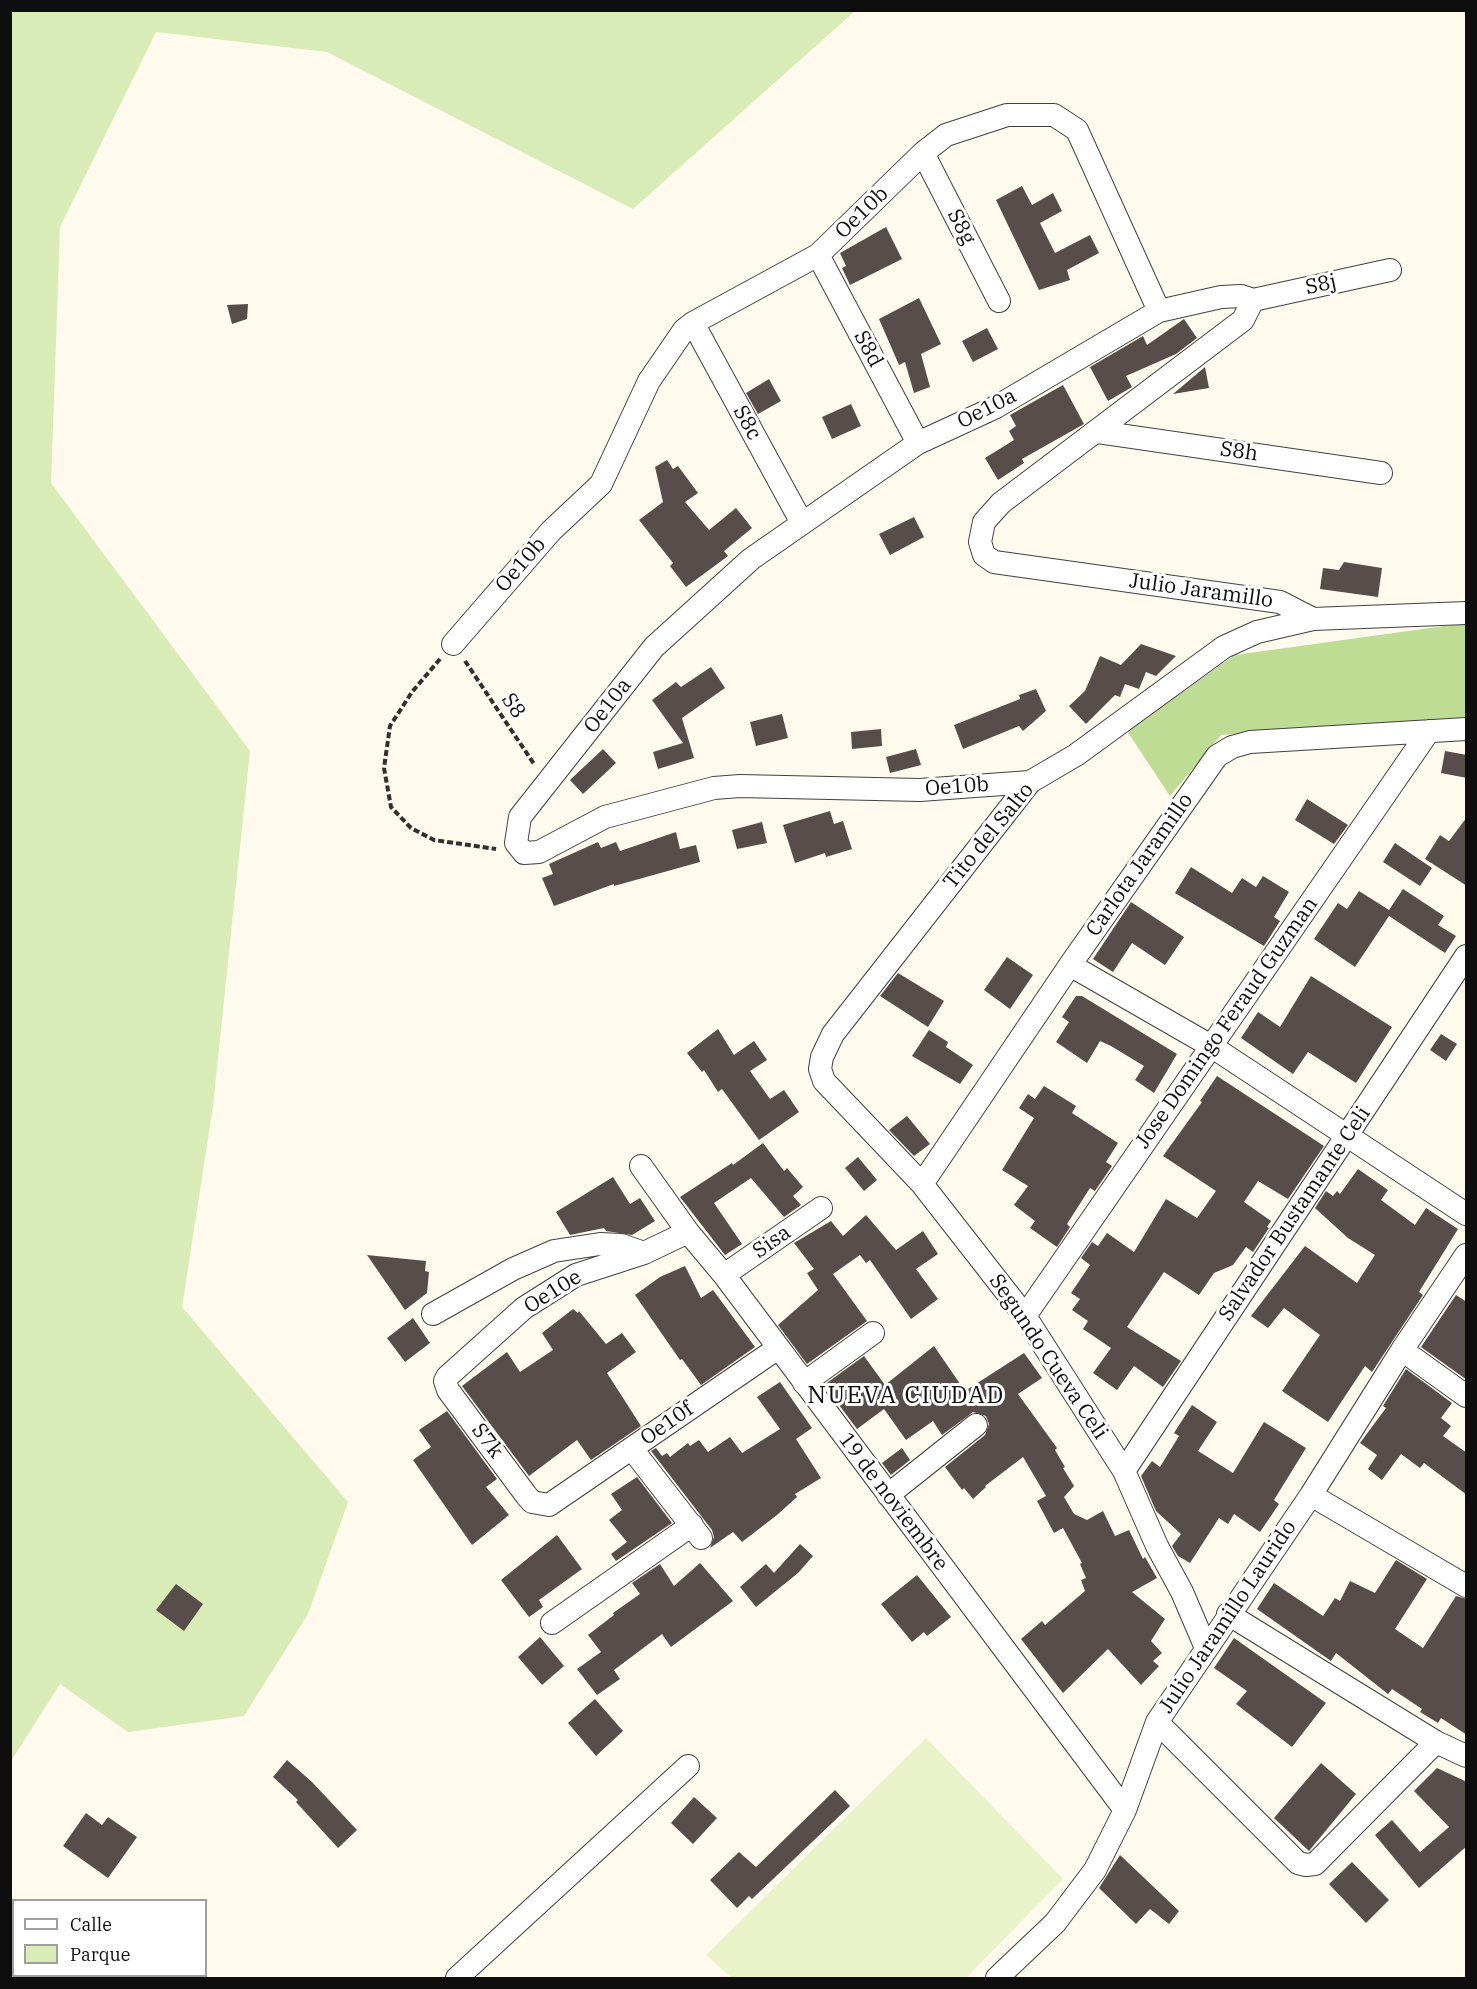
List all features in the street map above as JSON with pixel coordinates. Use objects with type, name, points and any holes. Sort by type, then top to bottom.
[{"type":"street","name":"Oe10b","points":[[453,644],[551,531],[601,484],[649,381],[684,330],[693,322],[818,255],[923,153],[946,135],[1007,116],[1054,115],[1077,130],[1159,311]]},
{"type":"street","name":"S8g","points":[[923,153],[999,301]]},
{"type":"street","name":"S8d","points":[[818,255],[918,443]]},
{"type":"street","name":"S8j","points":[[1253,300],[1390,270]]},
{"type":"street","name":"Oe10a","points":[[524,853],[516,843],[520,817],[654,647],[751,559],[918,443],[996,407],[1159,311],[1221,297],[1241,296],[1253,300]]},
{"type":"street","points":[[1098,432],[1243,320],[1253,300]]},
{"type":"street","name":"S8c","points":[[693,322],[802,523]]},
{"type":"street","name":"S8h","points":[[1098,432],[1381,473]]},
{"type":"street","name":"Julio Jaramillo","points":[[1098,432],[1001,504],[984,522],[980,542],[984,555],[994,562],[1280,602],[1313,620]]},
{"type":"street","points":[[1313,620],[1467,613]]},
{"type":"street","name":"Tito del Salto","points":[[820,1069],[822,1057],[833,1034],[1030,782],[1076,755],[1224,647],[1257,632],[1313,620]]},
{"type":"street","name":"Carlota Jaramillo","points":[[922,1184],[1070,965],[1217,756],[1232,747],[1250,742],[1467,729]]},
{"type":"street","name":"Jose Domingo Feraud Guzman","points":[[1025,1316],[1429,730]]},
{"type":"street","name":"Oe10b","points":[[524,853],[539,852],[605,817],[714,788],[740,786],[920,790],[1030,782]]},
{"type":"street","name":"Salvador Bustamante Celi","points":[[1124,1471],[1467,956]]},
{"type":"street","points":[[1070,965],[1211,1046],[1467,1214]]},
{"type":"street","name":"Segundo Cueva Celi","points":[[820,1069],[824,1082],[922,1184],[1025,1316],[1124,1471],[1206,1648]]},
{"type":"street","name":"19 de noviembre","points":[[641,1166],[688,1232],[724,1275],[1125,1810]]},
{"type":"street","name":"Sisa","points":[[724,1275],[821,1208]]},
{"type":"street","name":"Oe10e","points":[[465,1362],[524,1308],[576,1275],[592,1268],[611,1266],[688,1232]]},
{"type":"street","points":[[433,1314],[513,1269],[554,1251],[600,1244],[621,1245],[644,1253]]},
{"type":"street","name":"Julio Jaramillo Laurido","points":[[997,1978],[1055,1923],[1095,1870],[1125,1810],[1157,1722],[1228,1614],[1311,1495],[1402,1350],[1467,1255]]},
{"type":"street","points":[[804,1383],[873,1333]]},
{"type":"street","name":"Oe10f","points":[[557,1500],[778,1348]]},
{"type":"street","points":[[1402,1350],[1467,1396]]},
{"type":"street","name":"S7k","points":[[465,1362],[447,1377],[445,1381],[448,1390],[532,1502],[549,1505],[557,1500]]},
{"type":"street","points":[[888,1495],[976,1425]]},
{"type":"street","points":[[552,1623],[696,1532],[632,1449]]},
{"type":"street","points":[[1311,1495],[1467,1586]]},
{"type":"street","points":[[1228,1614],[1436,1742],[1467,1756]]},
{"type":"street","points":[[1157,1722],[1298,1863],[1306,1865],[1315,1864],[1436,1742]]},
{"type":"street","points":[[457,1978],[688,1766]]},
{"type":"path","name":"S8","points":[[453,644],[548,784]]},
{"type":"path","points":[[453,644],[412,692],[390,726],[384,768],[391,807],[411,828],[434,840],[524,853]]},
{"type":"green space","points":[[11,11],[855,11],[633,209],[327,52],[156,32],[60,227],[51,483],[250,751],[213,1106],[182,1307],[348,1502],[308,1614],[244,1716],[128,1732],[60,1684],[11,1761]]},
{"type":"green space","points":[[1466,623],[1466,718],[1221,735],[1170,796],[1127,731],[1235,655]]},
{"type":"green space","points":[[926,1738],[1063,1879],[966,1978],[732,1978],[706,1955]]},
{"type":"building","points":[[1022,186],[1032,205],[1053,193],[1062,211],[1040,223],[1055,253],[1090,235],[1099,253],[1067,270],[1070,280],[1039,290],[996,200]]},
{"type":"building","points":[[886,227],[902,259],[850,285],[842,268],[846,266],[840,253]]},
{"type":"building","points":[[919,298],[941,344],[921,354],[930,387],[914,393],[905,362],[899,365],[879,319]]},
{"type":"building","points":[[248,304],[247,319],[232,324],[227,305]]},
{"type":"building","points":[[1184,319],[1197,338],[1176,354],[1126,376],[1132,387],[1108,401],[1090,367],[1143,336],[1147,345]]},
{"type":"building","points":[[987,328],[998,349],[973,362],[962,341]]},
{"type":"building","points":[[1205,367],[1209,388],[1173,394]]},
{"type":"building","points":[[769,379],[781,401],[758,414],[746,393]]},
{"type":"building","points":[[1063,385],[1084,424],[1022,459],[1024,463],[998,480],[985,458],[1014,440],[1009,431],[1016,426],[1010,415]]},
{"type":"building","points":[[851,404],[861,426],[832,439],[822,417]]},
{"type":"building","points":[[667,460],[673,469],[678,466],[698,493],[685,502],[709,530],[736,508],[752,528],[724,551],[728,556],[686,587],[670,566],[673,563],[639,520],[663,502],[655,467]]},
{"type":"building","points":[[914,517],[924,537],[890,555],[879,534]]},
{"type":"building","points":[[1344,562],[1382,568],[1378,597],[1320,589],[1323,568],[1339,570]]},
{"type":"building","points":[[1141,644],[1176,656],[1156,676],[1146,672],[1139,689],[1125,684],[1120,697],[1115,695],[1086,724],[1069,706],[1085,691],[1100,656],[1121,665]]},
{"type":"building","points":[[711,667],[725,688],[682,718],[694,758],[658,769],[653,752],[683,743],[652,700],[676,682],[681,687]]},
{"type":"building","points":[[1036,689],[1046,711],[1023,731],[1019,726],[963,749],[954,725],[1020,699],[1019,695]]},
{"type":"building","points":[[782,714],[788,738],[756,746],[750,722]]},
{"type":"building","points":[[881,729],[882,746],[852,749],[851,732]]},
{"type":"building","points":[[603,749],[616,763],[583,794],[570,780]]},
{"type":"building","points":[[916,749],[921,765],[890,773],[886,757]]},
{"type":"building","points":[[1445,751],[1467,755],[1467,778],[1441,773]]},
{"type":"building","points":[[1307,799],[1348,825],[1334,844],[1295,820]]},
{"type":"building","points":[[830,811],[834,824],[843,821],[852,849],[826,857],[825,853],[795,863],[783,825]]},
{"type":"building","points":[[1467,817],[1467,886],[1425,859],[1440,835],[1449,841]]},
{"type":"building","points":[[762,822],[767,843],[737,849],[732,830]]},
{"type":"building","points":[[676,832],[680,849],[696,845],[700,862],[614,886],[614,884],[554,906],[542,878],[553,874],[549,864],[598,842],[601,848],[616,842],[620,851]]},
{"type":"building","points":[[1395,843],[1432,868],[1420,886],[1383,862]]},
{"type":"building","points":[[1191,867],[1232,893],[1242,878],[1256,887],[1263,876],[1289,892],[1274,917],[1280,921],[1264,946],[1175,893]]},
{"type":"building","points":[[1403,889],[1444,916],[1438,925],[1456,936],[1445,953],[1389,916],[1355,967],[1314,939],[1338,903],[1347,909],[1359,891],[1389,910]]},
{"type":"building","points":[[1131,902],[1184,937],[1165,965],[1132,943],[1113,972],[1093,959]]},
{"type":"building","points":[[1007,957],[1033,975],[1010,1009],[984,990]]},
{"type":"building","points":[[898,973],[944,1001],[928,1027],[880,996]]},
{"type":"building","points":[[1311,976],[1392,1027],[1356,1083],[1308,1052],[1293,1074],[1241,1038],[1258,1012],[1280,1027]]},
{"type":"building","points":[[1076,996],[1082,996],[1177,1054],[1154,1093],[1135,1080],[1144,1066],[1111,1046],[1100,1041],[1087,1063],[1056,1042],[1069,1022],[1062,1017]]},
{"type":"building","points":[[718,1029],[734,1055],[754,1041],[767,1060],[750,1071],[770,1099],[784,1090],[799,1112],[759,1140],[722,1089],[718,1092],[704,1070],[702,1072],[687,1053]]},
{"type":"building","points":[[929,1030],[948,1042],[946,1047],[973,1065],[960,1084],[912,1056]]},
{"type":"building","points":[[1441,1034],[1457,1044],[1446,1061],[1430,1050]]},
{"type":"building","points":[[1217,1076],[1324,1146],[1288,1199],[1258,1181],[1244,1202],[1271,1221],[1267,1227],[1269,1228],[1253,1252],[1246,1247],[1233,1265],[1214,1273],[1199,1295],[1164,1272],[1127,1327],[1181,1361],[1163,1387],[1134,1366],[1117,1390],[1093,1373],[1111,1348],[1083,1329],[1088,1321],[1072,1310],[1080,1299],[1071,1293],[1090,1265],[1081,1258],[1092,1242],[1098,1246],[1107,1233],[1134,1252],[1166,1199],[1197,1218],[1216,1191],[1163,1156],[1202,1102],[1200,1101]]},
{"type":"building","points":[[1044,1086],[1076,1106],[1072,1113],[1118,1143],[1106,1162],[1112,1166],[1095,1191],[1090,1188],[1067,1224],[1070,1227],[1057,1247],[1030,1228],[1035,1221],[1014,1205],[1028,1186],[1002,1170],[1034,1118],[1019,1108],[1028,1094],[1035,1099]]},
{"type":"building","points":[[907,1116],[930,1144],[914,1156],[889,1130]]},
{"type":"building","points":[[763,1143],[784,1171],[787,1168],[803,1187],[793,1196],[801,1205],[784,1217],[751,1178],[714,1203],[742,1244],[725,1255],[680,1197],[732,1163],[733,1165]]},
{"type":"building","points":[[858,1157],[877,1180],[864,1191],[845,1168]]},
{"type":"building","points":[[1358,1169],[1388,1190],[1381,1200],[1415,1225],[1426,1208],[1458,1229],[1419,1292],[1423,1295],[1372,1372],[1365,1366],[1328,1422],[1282,1391],[1320,1335],[1284,1308],[1268,1328],[1251,1316],[1305,1246],[1357,1283],[1375,1255],[1348,1238],[1315,1208],[1326,1191],[1333,1196],[1337,1191],[1340,1194]]},
{"type":"building","points":[[613,1177],[630,1204],[640,1198],[655,1221],[632,1235],[606,1231],[604,1228],[570,1235],[556,1212]]},
{"type":"building","points":[[866,1215],[896,1250],[923,1231],[938,1254],[916,1269],[938,1299],[911,1319],[870,1260],[866,1263],[860,1255],[833,1274],[867,1321],[807,1364],[778,1325],[818,1290],[807,1273],[814,1269],[794,1243],[831,1221],[843,1236]]},
{"type":"building","points":[[367,1255],[426,1261],[425,1271],[429,1272],[427,1293],[405,1310]]},
{"type":"building","points":[[685,1266],[701,1298],[713,1290],[755,1347],[701,1385],[682,1359],[680,1360],[635,1295],[660,1277]]},
{"type":"building","points":[[1456,1295],[1467,1302],[1467,1380],[1421,1347]]},
{"type":"building","points":[[573,1309],[578,1313],[579,1311],[606,1344],[622,1333],[636,1352],[607,1373],[641,1426],[591,1460],[577,1440],[529,1476],[462,1386],[507,1352],[520,1372],[553,1350],[542,1333]]},
{"type":"building","points":[[413,1318],[430,1343],[405,1362],[387,1338]]},
{"type":"building","points":[[934,1346],[965,1391],[1024,1353],[1042,1378],[1018,1394],[1057,1448],[1055,1450],[1065,1467],[1063,1468],[1074,1486],[1064,1497],[1074,1514],[1087,1520],[1103,1511],[1115,1536],[1129,1530],[1143,1559],[1145,1557],[1157,1578],[1132,1592],[1165,1619],[1151,1641],[1162,1653],[1153,1661],[1159,1666],[1141,1685],[1108,1649],[1063,1693],[1021,1639],[1042,1621],[1045,1625],[1085,1591],[1081,1580],[1086,1578],[1080,1564],[1082,1563],[1063,1528],[1054,1533],[1037,1501],[1046,1496],[1023,1457],[985,1486],[973,1499],[964,1488],[962,1490],[945,1467],[985,1435],[989,1424],[986,1416],[973,1412],[942,1435],[933,1421],[906,1440],[884,1409],[857,1429],[824,1385],[864,1356],[885,1385]]},
{"type":"building","points":[[1406,1369],[1452,1403],[1441,1418],[1451,1426],[1443,1436],[1467,1453],[1467,1495],[1424,1463],[1420,1468],[1401,1454],[1382,1480],[1368,1469],[1377,1455],[1360,1443],[1386,1408],[1383,1406]]},
{"type":"building","points":[[780,1382],[812,1428],[796,1439],[821,1478],[795,1494],[797,1497],[742,1542],[733,1532],[710,1548],[714,1537],[712,1530],[651,1451],[656,1448],[662,1456],[667,1453],[670,1457],[688,1443],[690,1446],[699,1440],[708,1452],[730,1437],[742,1453],[780,1429],[757,1397]]},
{"type":"building","points":[[1192,1405],[1217,1422],[1198,1451],[1233,1473],[1264,1422],[1306,1448],[1274,1500],[1279,1504],[1260,1532],[1234,1514],[1228,1524],[1219,1518],[1190,1563],[1178,1556],[1172,1546],[1181,1534],[1156,1511],[1141,1476],[1152,1461],[1160,1467],[1179,1436],[1174,1433]]},
{"type":"building","points":[[447,1411],[497,1479],[486,1487],[509,1515],[472,1545],[413,1460],[431,1447],[419,1430]]},
{"type":"building","points":[[902,1448],[910,1460],[891,1475],[882,1463]]},
{"type":"building","points":[[637,1477],[672,1523],[616,1561],[611,1554],[627,1542],[609,1520],[622,1510],[611,1494]]},
{"type":"building","points":[[557,1535],[582,1569],[539,1600],[543,1607],[529,1617],[501,1580]]},
{"type":"building","points":[[800,1544],[813,1556],[798,1573],[756,1607],[740,1587],[766,1564],[774,1573]]},
{"type":"building","points":[[1396,1560],[1427,1579],[1395,1629],[1423,1648],[1456,1596],[1467,1599],[1467,1735],[1441,1718],[1438,1723],[1420,1712],[1422,1709],[1392,1689],[1388,1694],[1336,1653],[1331,1661],[1257,1609],[1274,1583],[1323,1616],[1335,1598],[1340,1601],[1350,1581],[1375,1593]]},
{"type":"building","points":[[700,1563],[733,1601],[671,1647],[662,1634],[614,1670],[620,1679],[597,1695],[577,1669],[601,1652],[588,1635],[640,1594],[632,1583],[660,1564],[674,1586]]},
{"type":"building","points":[[917,1575],[951,1617],[927,1636],[924,1632],[912,1642],[881,1604]]},
{"type":"building","points":[[176,1584],[203,1604],[184,1631],[156,1610]]},
{"type":"building","points":[[540,1637],[564,1666],[542,1685],[518,1657]]},
{"type":"building","points":[[1234,1638],[1326,1703],[1292,1747],[1236,1704],[1247,1691],[1214,1668]]},
{"type":"building","points":[[595,1699],[623,1731],[596,1756],[568,1723]]},
{"type":"building","points":[[287,1760],[312,1782],[357,1830],[338,1848],[296,1802],[298,1800],[273,1777]]},
{"type":"building","points":[[1321,1763],[1356,1794],[1309,1851],[1274,1818]]},
{"type":"building","points":[[1437,1768],[1467,1782],[1467,1846],[1419,1888],[1375,1835],[1392,1820],[1420,1852],[1449,1827],[1414,1791]]},
{"type":"building","points":[[835,1790],[850,1806],[752,1899],[749,1896],[737,1908],[710,1880],[739,1852],[756,1867]]},
{"type":"building","points":[[694,1797],[717,1818],[693,1844],[671,1823]]},
{"type":"building","points":[[86,1813],[102,1825],[108,1817],[137,1837],[108,1878],[63,1846]]},
{"type":"building","points":[[1120,1855],[1179,1911],[1169,1924],[1150,1909],[1136,1924],[1099,1888]]},
{"type":"building","points":[[1352,1862],[1389,1900],[1366,1923],[1329,1884]]},
{"type":"district","name":"NUEVA CIUDAD","points":[[906,1396]]}]
